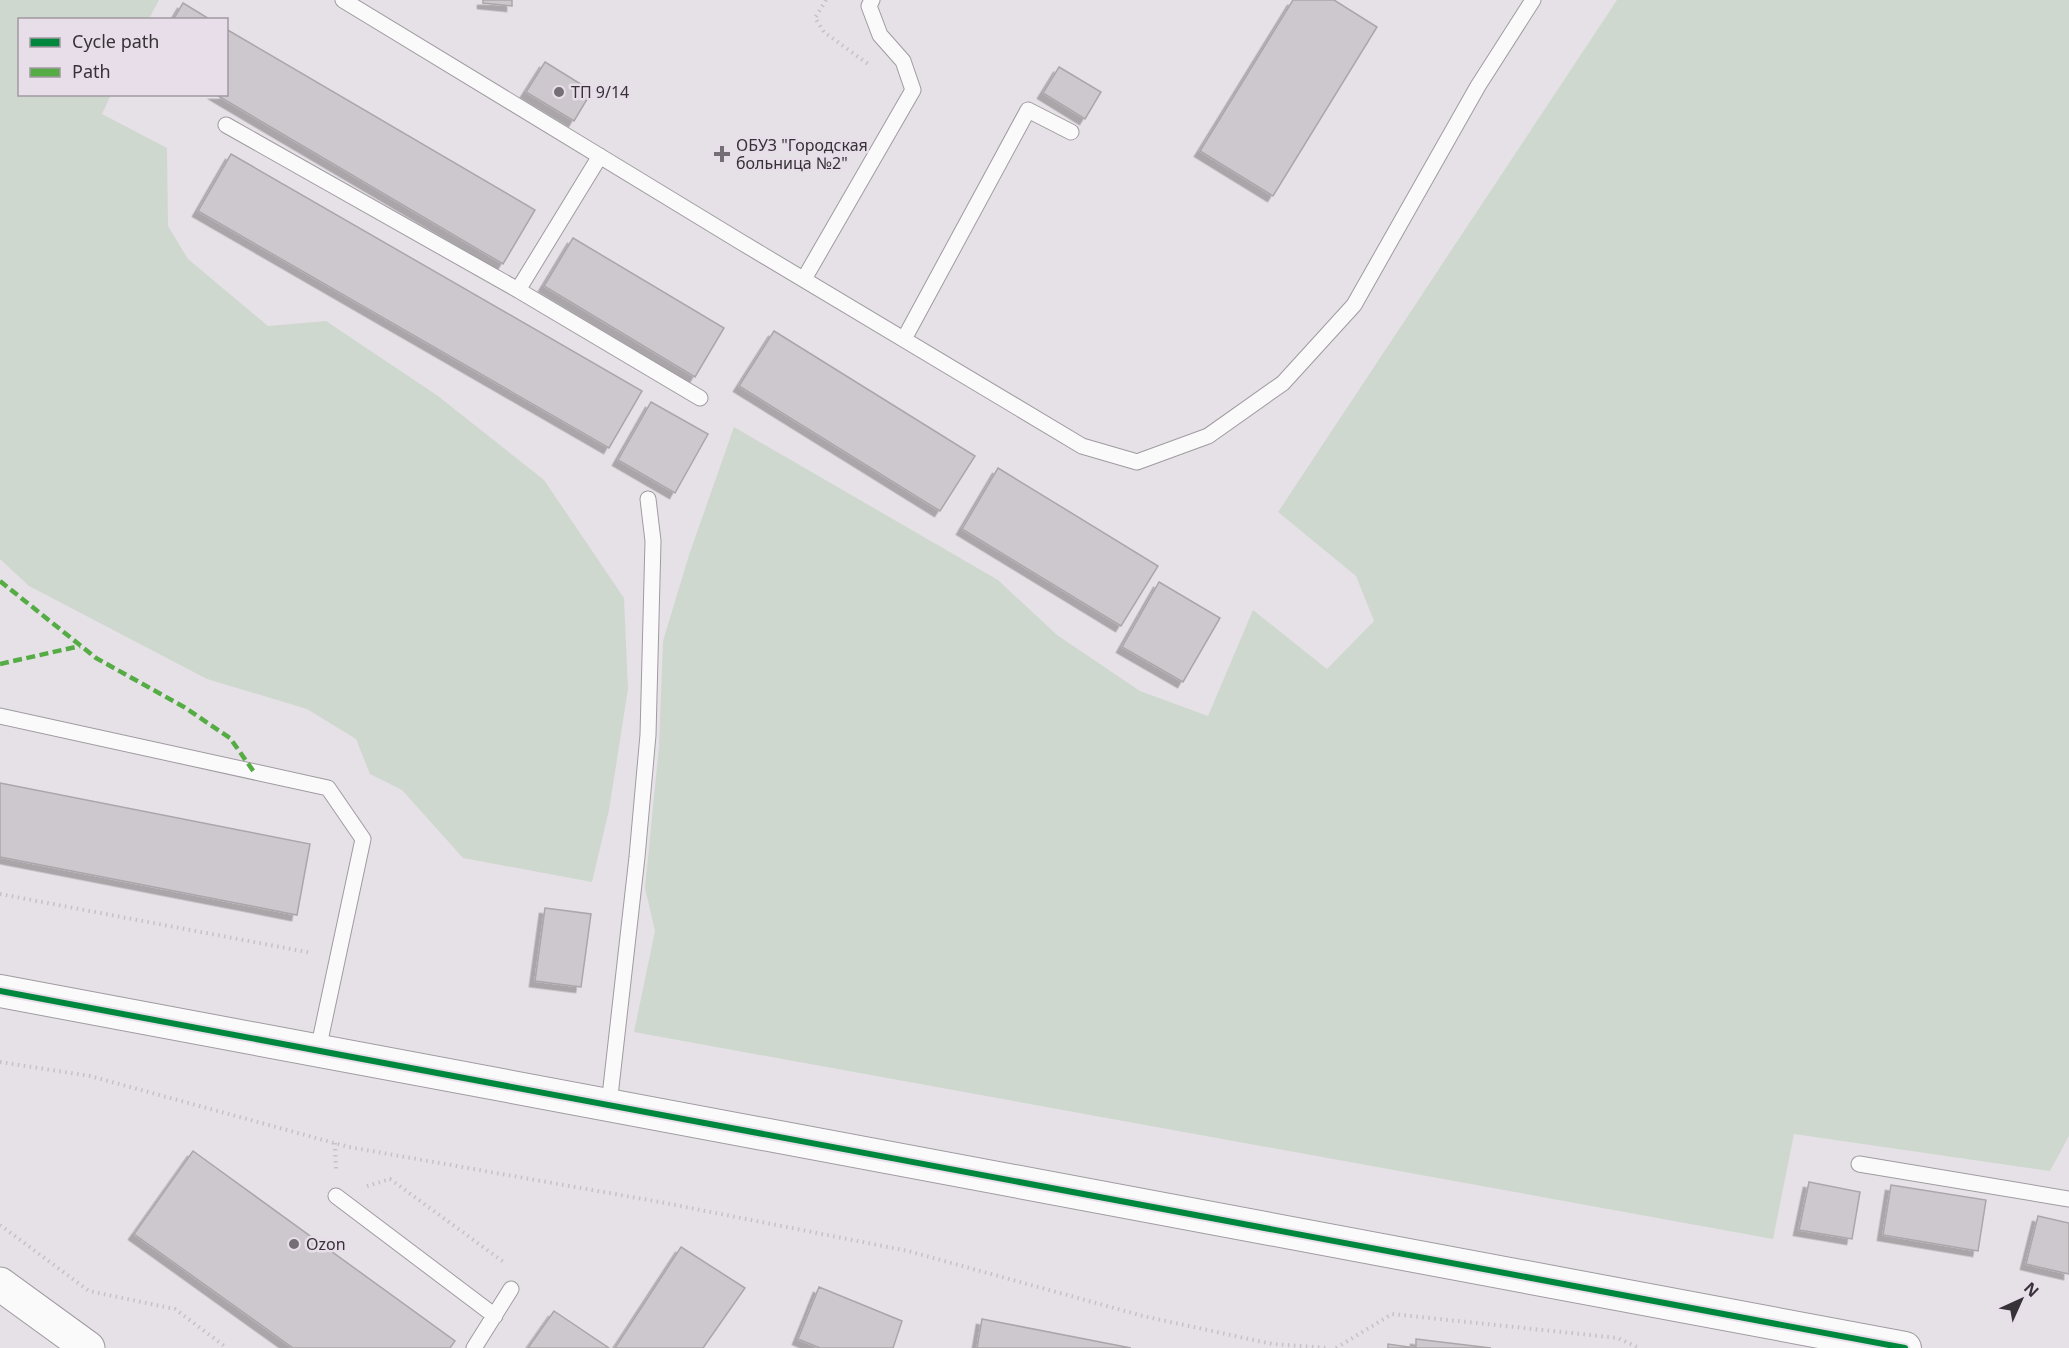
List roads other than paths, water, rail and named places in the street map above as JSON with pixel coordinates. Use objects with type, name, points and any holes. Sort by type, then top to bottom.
[{"type":"main road","points":[[0,1284],[88,1348]]},
{"type":"street","points":[[0,991],[1905,1348]]},
{"type":"lane","points":[[343,0],[1083,446],[1137,462],[1208,436],[1283,383],[1354,305],[1478,86],[1533,0]]},
{"type":"lane","points":[[804,279],[913,90],[903,61],[880,35],[869,6],[872,0]]},
{"type":"lane","points":[[904,339],[1028,110],[1071,132]]},
{"type":"lane","points":[[226,125],[518,290],[700,398]]},
{"type":"lane","points":[[518,290],[600,156]]},
{"type":"lane","points":[[609,1105],[638,857],[648,735],[653,541],[648,499]]},
{"type":"lane","points":[[0,716],[328,788],[363,839],[318,1050]]},
{"type":"lane","points":[[1859,1164],[2069,1199]]},
{"type":"lane","points":[[336,1196],[495,1316]]},
{"type":"lane","points":[[474,1348],[511,1289]]},
{"type":"place","name":"ТП 9/14","points":[[559,92]]},
{"type":"place","name":"ОБУЗ \"Городская больница №2\"","points":[[722,154]]},
{"type":"place","name":"Ozon","points":[[294,1244]]}]
